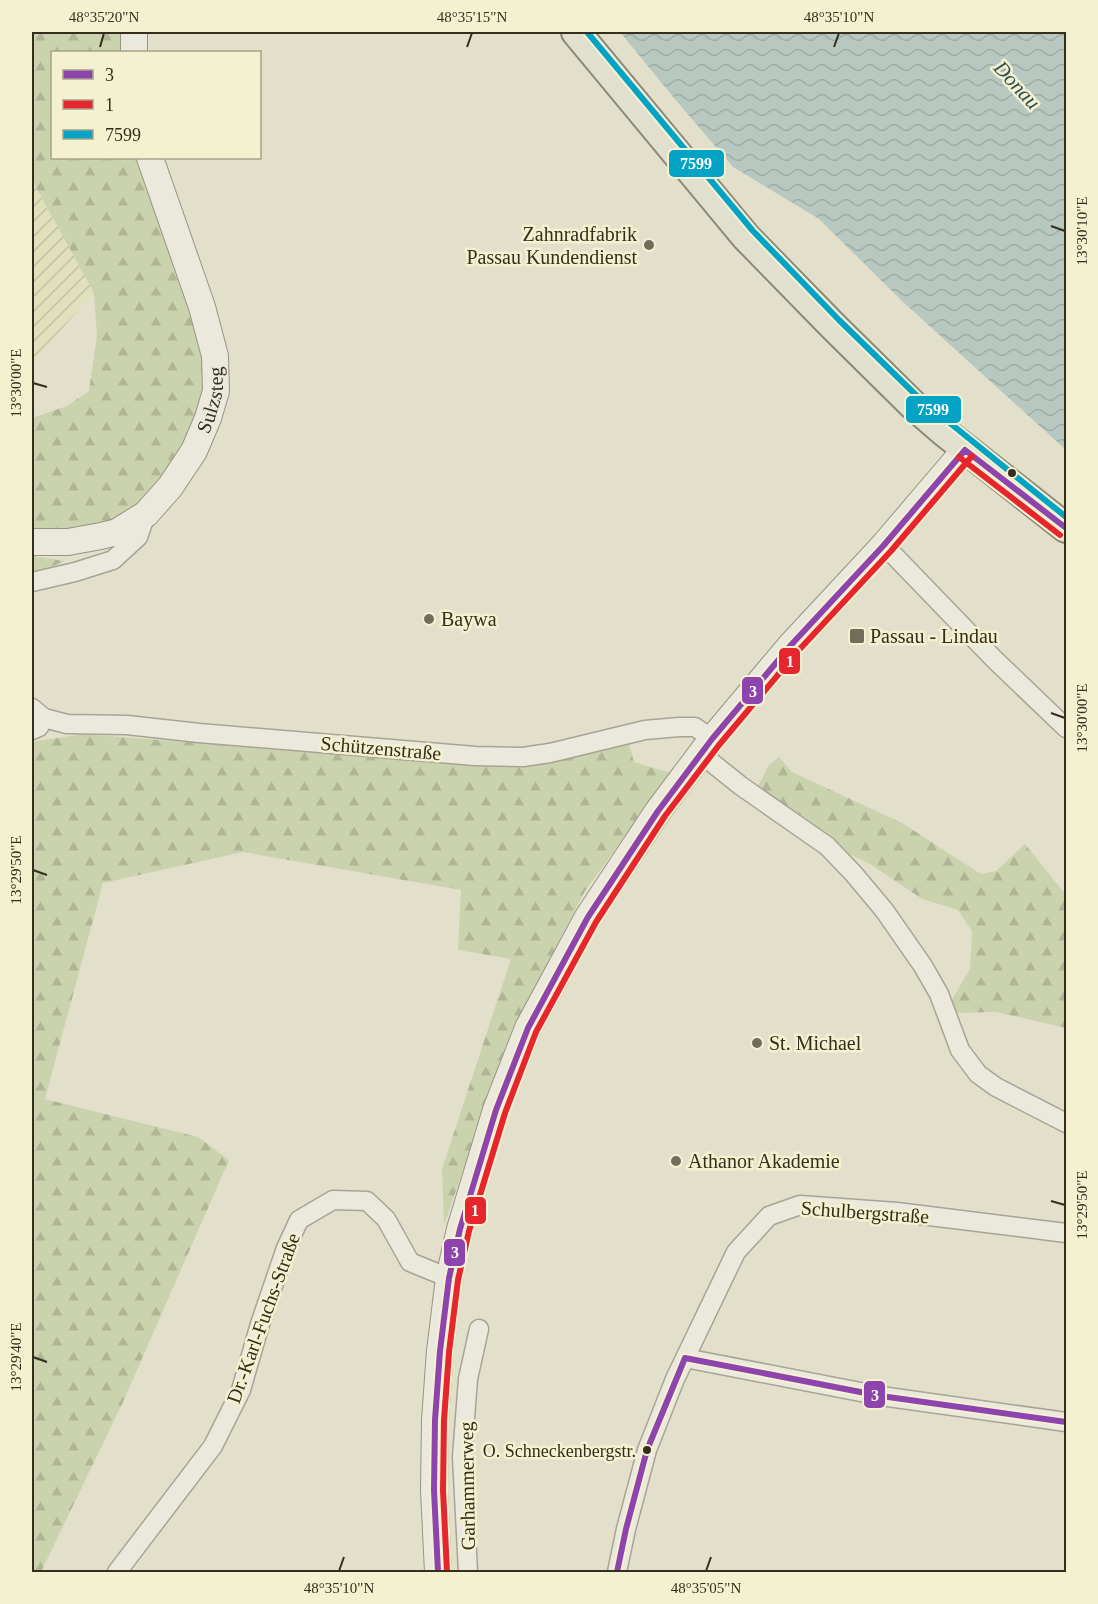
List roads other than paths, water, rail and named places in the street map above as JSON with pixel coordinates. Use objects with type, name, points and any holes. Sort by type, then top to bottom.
[{"type":"main road","points":[[576,32],[746,237],[905,397],[965,450],[1066,528]]},
{"type":"street","points":[[134,32],[134,51]]},
{"type":"street","name":"Sulzsteg","points":[[32,542],[69,542],[101,536],[117,532],[146,514],[170,487],[194,451],[208,418],[216,391],[215,356],[202,308],[150,159]]},
{"type":"street","points":[[438,1572],[434,1490],[435,1420],[449,1278],[460,1229],[496,1110],[528,1029],[588,917],[658,811],[707,746],[791,645],[884,545],[965,450]]},
{"type":"street","points":[[32,582],[113,560],[138,537],[146,514]]},
{"type":"street","points":[[884,545],[994,659],[1066,728]]},
{"type":"street","name":"Schützenstraße","points":[[36,719],[67,724],[127,725],[475,756],[523,757],[550,753],[645,730],[679,727],[695,727],[707,746]]},
{"type":"street","points":[[707,746],[741,786],[819,840],[853,873],[884,910],[923,966],[939,994],[960,1050],[978,1074],[996,1088],[1066,1123]]},
{"type":"street","name":"Dr.-Karl-Fuchs-Straße","points":[[117,1572],[213,1446],[241,1390],[285,1248],[298,1220],[333,1200],[367,1201],[386,1219],[410,1262],[449,1278]]},
{"type":"street","name":"Schulbergstraße","points":[[617,1572],[647,1450],[685,1358],[736,1252],[769,1216],[800,1205],[897,1212],[1066,1233]]},
{"type":"street","name":"Garhammerweg","points":[[468,1572],[462,1457],[468,1379],[479,1329]]},
{"type":"street","points":[[685,1358],[881,1396],[1066,1422]]},
{"type":"water","name":"Donau","points":[[620,32],[1066,32],[1066,450],[902,301],[819,219],[733,167]]},
{"type":"place","name":"Zahnradfabrik Passau Kundendienst","points":[[649,245]]},
{"type":"place","name":"Baywa","points":[[429,619]]},
{"type":"place","name":"Passau - Lindau","points":[[857,636]]},
{"type":"place","name":"St. Michael","points":[[757,1043]]},
{"type":"place","name":"Athanor Akademie","points":[[676,1161]]},
{"type":"place","name":"O. Schneckenbergstr.","points":[[647,1450]]}]
